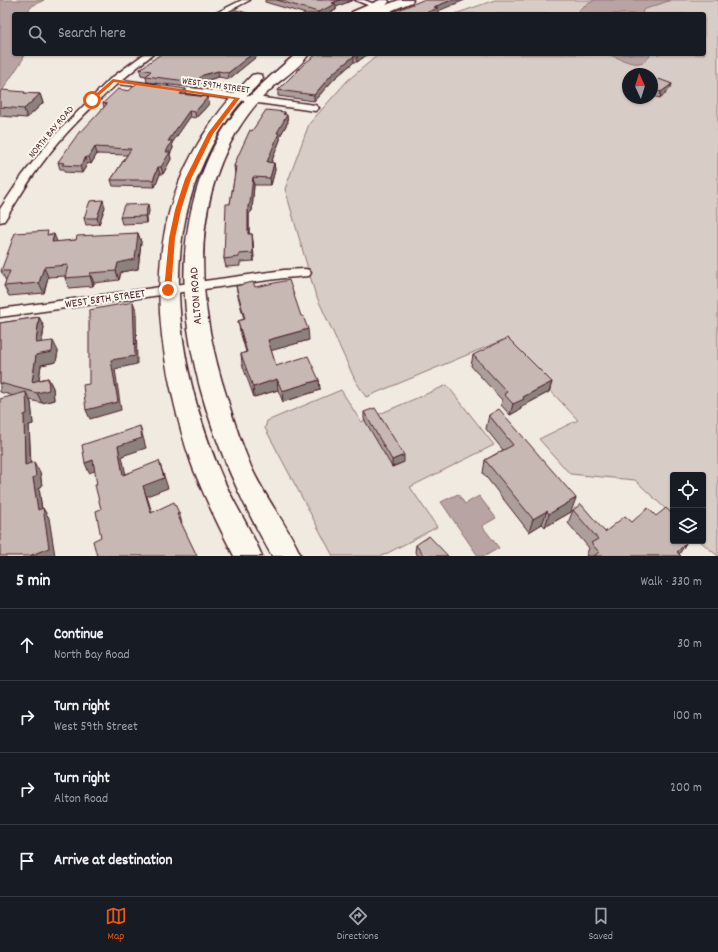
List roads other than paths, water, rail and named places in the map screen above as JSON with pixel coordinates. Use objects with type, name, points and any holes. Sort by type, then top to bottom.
[{"type":"main road","points":[[377,10],[390,0]]},
{"type":"main road","points":[[366,12],[408,0]]},
{"type":"main road","name":"ALTON ROAD","points":[[248,556],[206,467],[184,399],[171,331],[168,290],[172,238],[178,210],[188,179],[211,133],[245,99],[266,70],[284,56]]},
{"type":"main road","name":"ALTON ROAD","points":[[287,556],[256,503],[234,457],[213,394],[197,327],[193,286],[194,238],[199,208],[206,181],[245,99],[268,84],[301,56]]},
{"type":"street","points":[[221,12],[247,0]]},
{"type":"street","points":[[358,0],[377,10],[387,12]]},
{"type":"street","name":"NORTH BAY ROAD","points":[[0,219],[46,149],[73,119],[113,81],[146,56]]},
{"type":"street","name":"WEST 59TH STREET","points":[[113,81],[315,108]]},
{"type":"street","name":"WEST 58TH STREET","points":[[0,313],[284,274],[305,273]]}]
